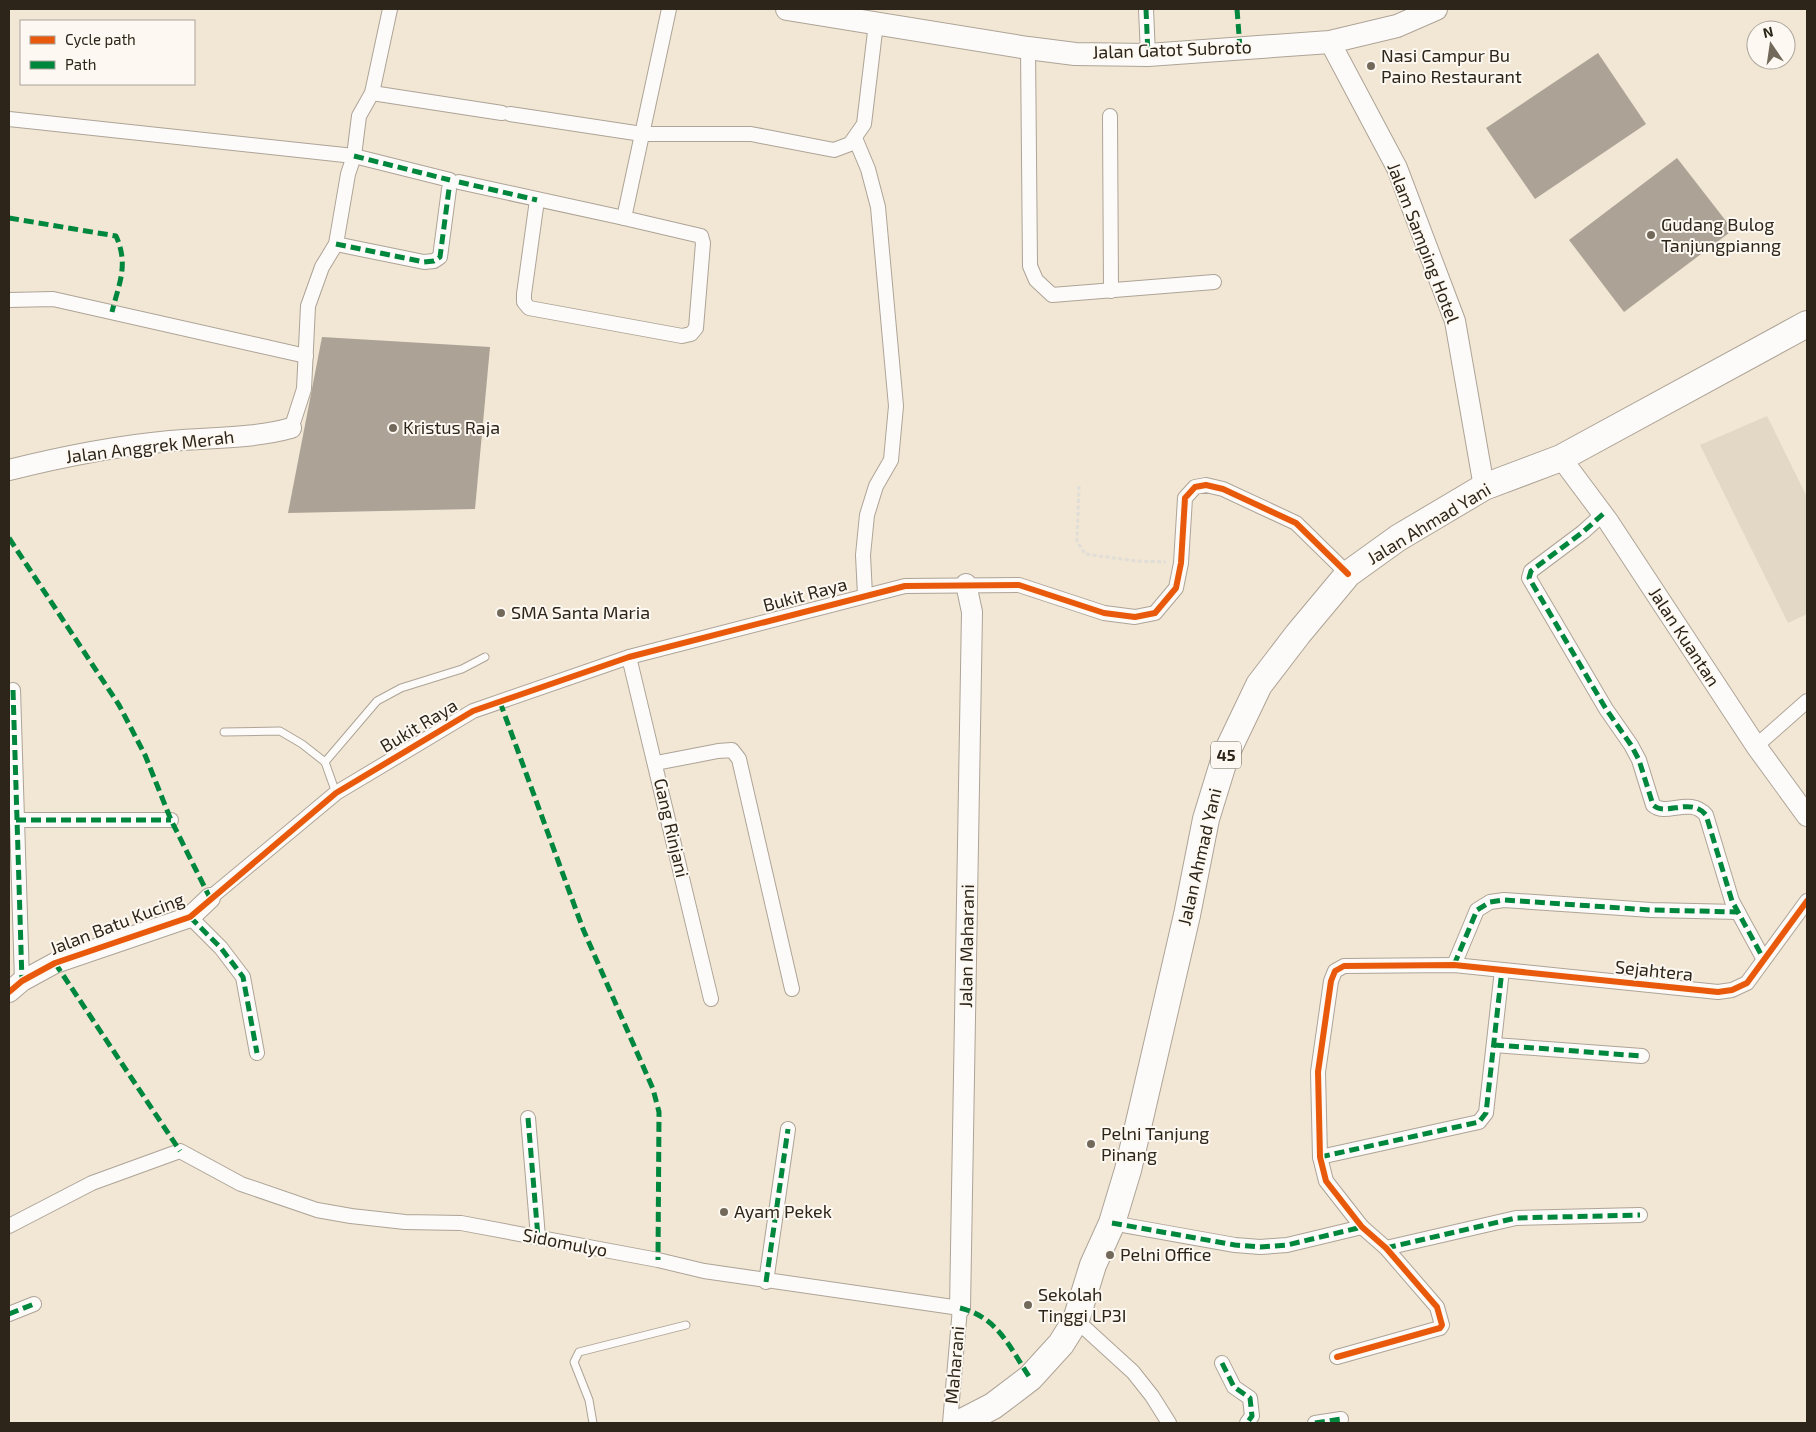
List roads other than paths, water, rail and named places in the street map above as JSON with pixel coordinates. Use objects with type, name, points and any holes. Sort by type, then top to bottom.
[{"type":"highway","name":"Jalan Ahmad Yani","points":[[960,1423],[993,1406],[1030,1378],[1061,1344],[1076,1320],[1093,1265],[1112,1223],[1128,1170],[1185,925],[1206,819],[1226,754],[1259,686],[1348,574],[1398,538],[1484,487],[1560,458],[1807,324]]},
{"type":"main road","name":"Jalan Gatot Subroto","points":[[787,9],[1075,54],[1148,54],[1330,42],[1397,26],[1436,9]]},
{"type":"street","points":[[292,424],[304,389],[308,306],[322,267],[336,244],[348,174],[354,156],[359,116],[372,94],[390,9]]},
{"type":"street","points":[[624,218],[669,9]]},
{"type":"street","points":[[1146,9],[1148,54]]},
{"type":"street","points":[[372,94],[642,134],[751,134],[834,150],[850,144],[864,124],[876,23]]},
{"type":"street","name":"Jalam Samping Hotel","points":[[1330,42],[1397,168],[1455,321],[1484,487]]},
{"type":"street","points":[[1028,48],[1030,266],[1036,280],[1052,295],[1214,282]]},
{"type":"street","points":[[1110,116],[1111,291]]},
{"type":"street","points":[[9,119],[354,156],[452,184],[536,200],[624,218],[701,236],[703,252],[696,328],[691,334],[682,336],[529,308],[524,302],[524,294],[536,200]]},
{"type":"street","points":[[855,138],[868,169],[878,208],[896,406],[891,460],[876,486],[867,515],[863,556],[865,595]]},
{"type":"street","points":[[336,244],[424,262],[434,261],[440,257],[452,184]]},
{"type":"street","points":[[9,300],[53,299],[306,356]]},
{"type":"street","name":"Jalan Anggrek Merah","points":[[9,470],[55,458],[169,441],[271,434],[292,424]]},
{"type":"street","name":"Jalan Kuantan","points":[[1560,458],[1603,514],[1756,746],[1807,816]]},
{"type":"street","name":"Bukit Raya","points":[[210,898],[336,793],[473,711],[629,657],[905,586],[1019,585],[1104,613],[1135,617],[1155,613],[1176,588],[1182,563],[1185,498],[1195,487],[1206,485],[1223,489],[1296,523],[1348,574]]},
{"type":"street","points":[[1603,514],[1584,532],[1531,571],[1529,578],[1606,709],[1632,745],[1639,760],[1653,805],[1659,809],[1693,807],[1702,810],[1706,814],[1738,912],[1763,958]]},
{"type":"street","name":"Jalan Maharani","points":[[960,1308],[972,612],[966,584]]},
{"type":"street","name":"Gang Rinjani","points":[[629,657],[656,763],[711,999]]},
{"type":"street","points":[[13,690],[16,820],[15,986]]},
{"type":"street","points":[[1756,746],[1807,701]]},
{"type":"street","points":[[656,763],[732,750],[739,759],[792,989]]},
{"type":"street","points":[[16,820],[172,820]]},
{"type":"street","name":"Jalan Batu Kucing","points":[[15,986],[55,963],[190,917],[210,898]]},
{"type":"street","points":[[1454,965],[1477,910],[1490,902],[1504,900],[1651,910],[1738,912]]},
{"type":"street","name":"Sejahtera","points":[[1320,1157],[1318,1072],[1331,981],[1335,971],[1344,966],[1454,965],[1718,992],[1732,990],[1746,983],[1807,901]]},
{"type":"street","points":[[190,917],[221,948],[243,977],[257,1053]]},
{"type":"street","points":[[1337,1357],[1440,1328],[1442,1325],[1437,1307],[1386,1248],[1362,1227],[1326,1181],[1320,1157],[1479,1122],[1486,1113],[1502,970]]},
{"type":"street","points":[[1494,1044],[1642,1056]]},
{"type":"street","points":[[528,1118],[538,1238]]},
{"type":"street","points":[[766,1282],[788,1129]]},
{"type":"street","name":"Sidomulyo","points":[[9,1226],[92,1183],[180,1151],[241,1184],[317,1210],[405,1222],[461,1223],[704,1272],[960,1308]]},
{"type":"street","points":[[1386,1248],[1516,1218],[1640,1215]]},
{"type":"street","points":[[1112,1223],[1235,1245],[1260,1247],[1287,1244],[1362,1227]]},
{"type":"street","points":[[9,1314],[34,1304]]},
{"type":"street","name":"Maharani","points":[[950,1423],[960,1308]]},
{"type":"street","points":[[1076,1320],[1133,1372],[1152,1396],[1169,1423]]},
{"type":"street","points":[[1222,1363],[1234,1387],[1250,1398],[1252,1416],[1247,1423]]},
{"type":"street","points":[[1315,1423],[1341,1419]]},
{"type":"lane","points":[[324,762],[377,701],[401,688],[462,669],[485,657]]},
{"type":"lane","points":[[224,732],[280,731],[302,744],[324,762],[336,793]]},
{"type":"lane","points":[[593,1423],[589,1400],[574,1362],[579,1352],[686,1325]]},
{"type":"place","name":"Nasi Campur Bu Paino Restaurant","points":[[1371,66]]},
{"type":"place","name":"Gudang Bulog Tanjungpianng","points":[[1651,235]]},
{"type":"place","name":"Kristus Raja","points":[[393,428]]},
{"type":"place","name":"SMA Santa Maria","points":[[501,613]]},
{"type":"place","name":"Pelni Tanjung Pinang","points":[[1091,1144]]},
{"type":"place","name":"Ayam Pekek","points":[[724,1212]]},
{"type":"place","name":"Pelni Office","points":[[1110,1255]]},
{"type":"place","name":"Sekolah Tinggi LP3I","points":[[1028,1305]]}]
